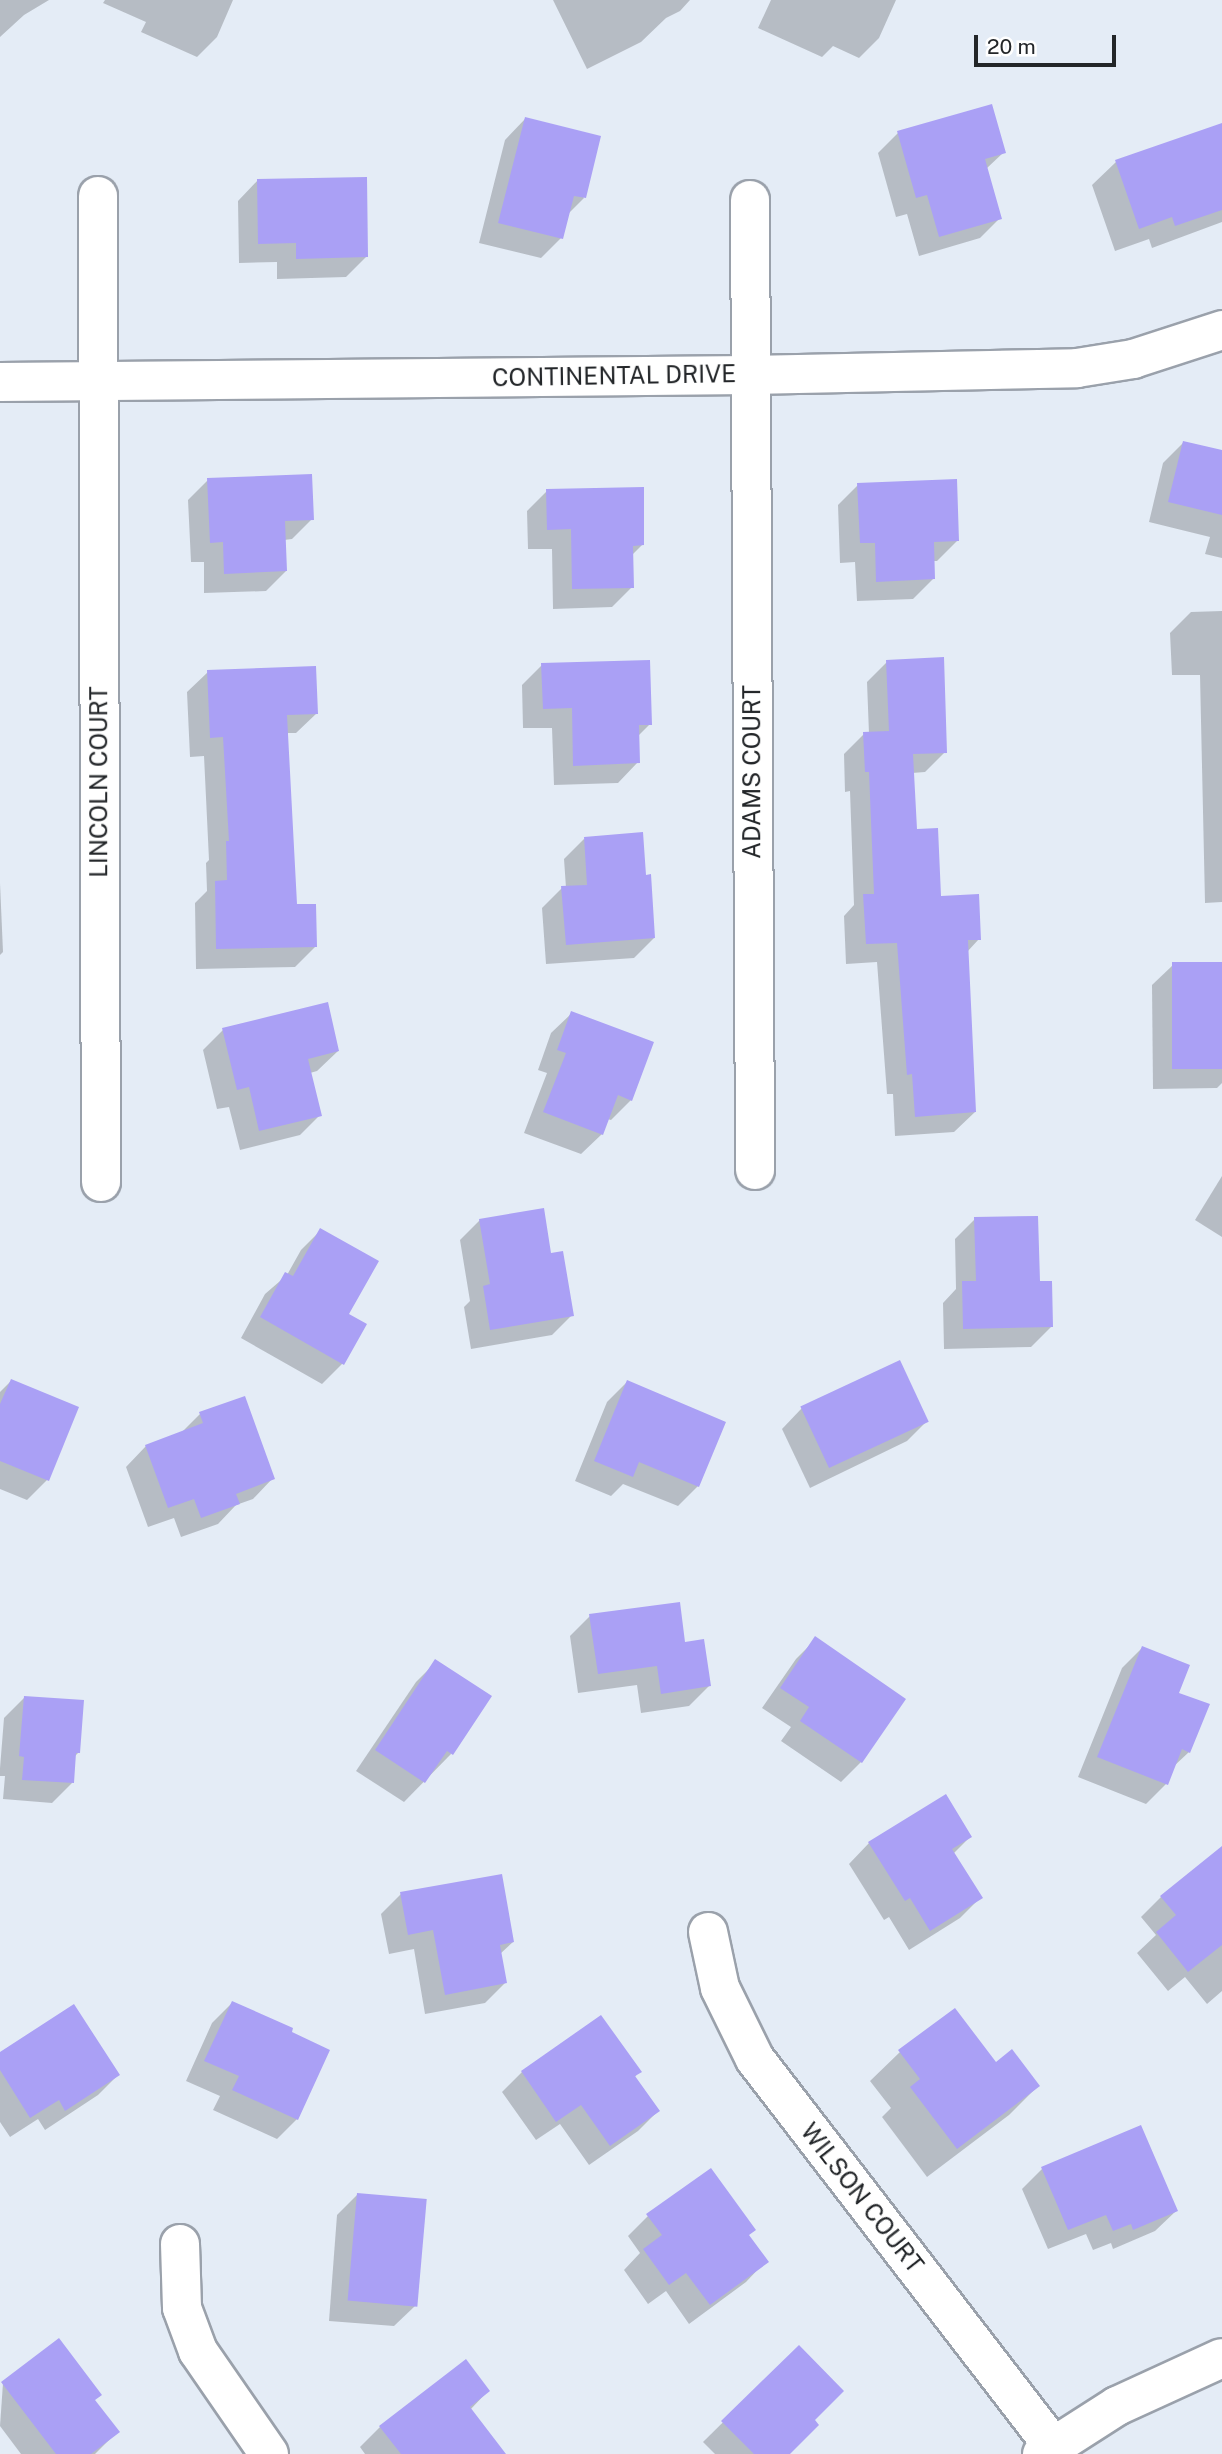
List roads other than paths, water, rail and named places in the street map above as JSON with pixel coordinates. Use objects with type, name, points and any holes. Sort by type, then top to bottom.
[{"type":"street","name":"LINCOLN COURT","points":[[98,196],[101,1182]]},
{"type":"street","name":"ADAMS COURT","points":[[750,200],[755,1170]]},
{"type":"street","name":"CONTINENTAL DRIVE","points":[[0,382],[750,375],[1077,368],[1133,359],[1222,330]]},
{"type":"street","name":"WILSON COURT","points":[[708,1932],[720,1988],[755,2059],[1048,2450]]},
{"type":"street","points":[[180,2244],[182,2308],[198,2351],[269,2454]]},
{"type":"street","points":[[1048,2450],[1117,2406],[1222,2358]]}]
